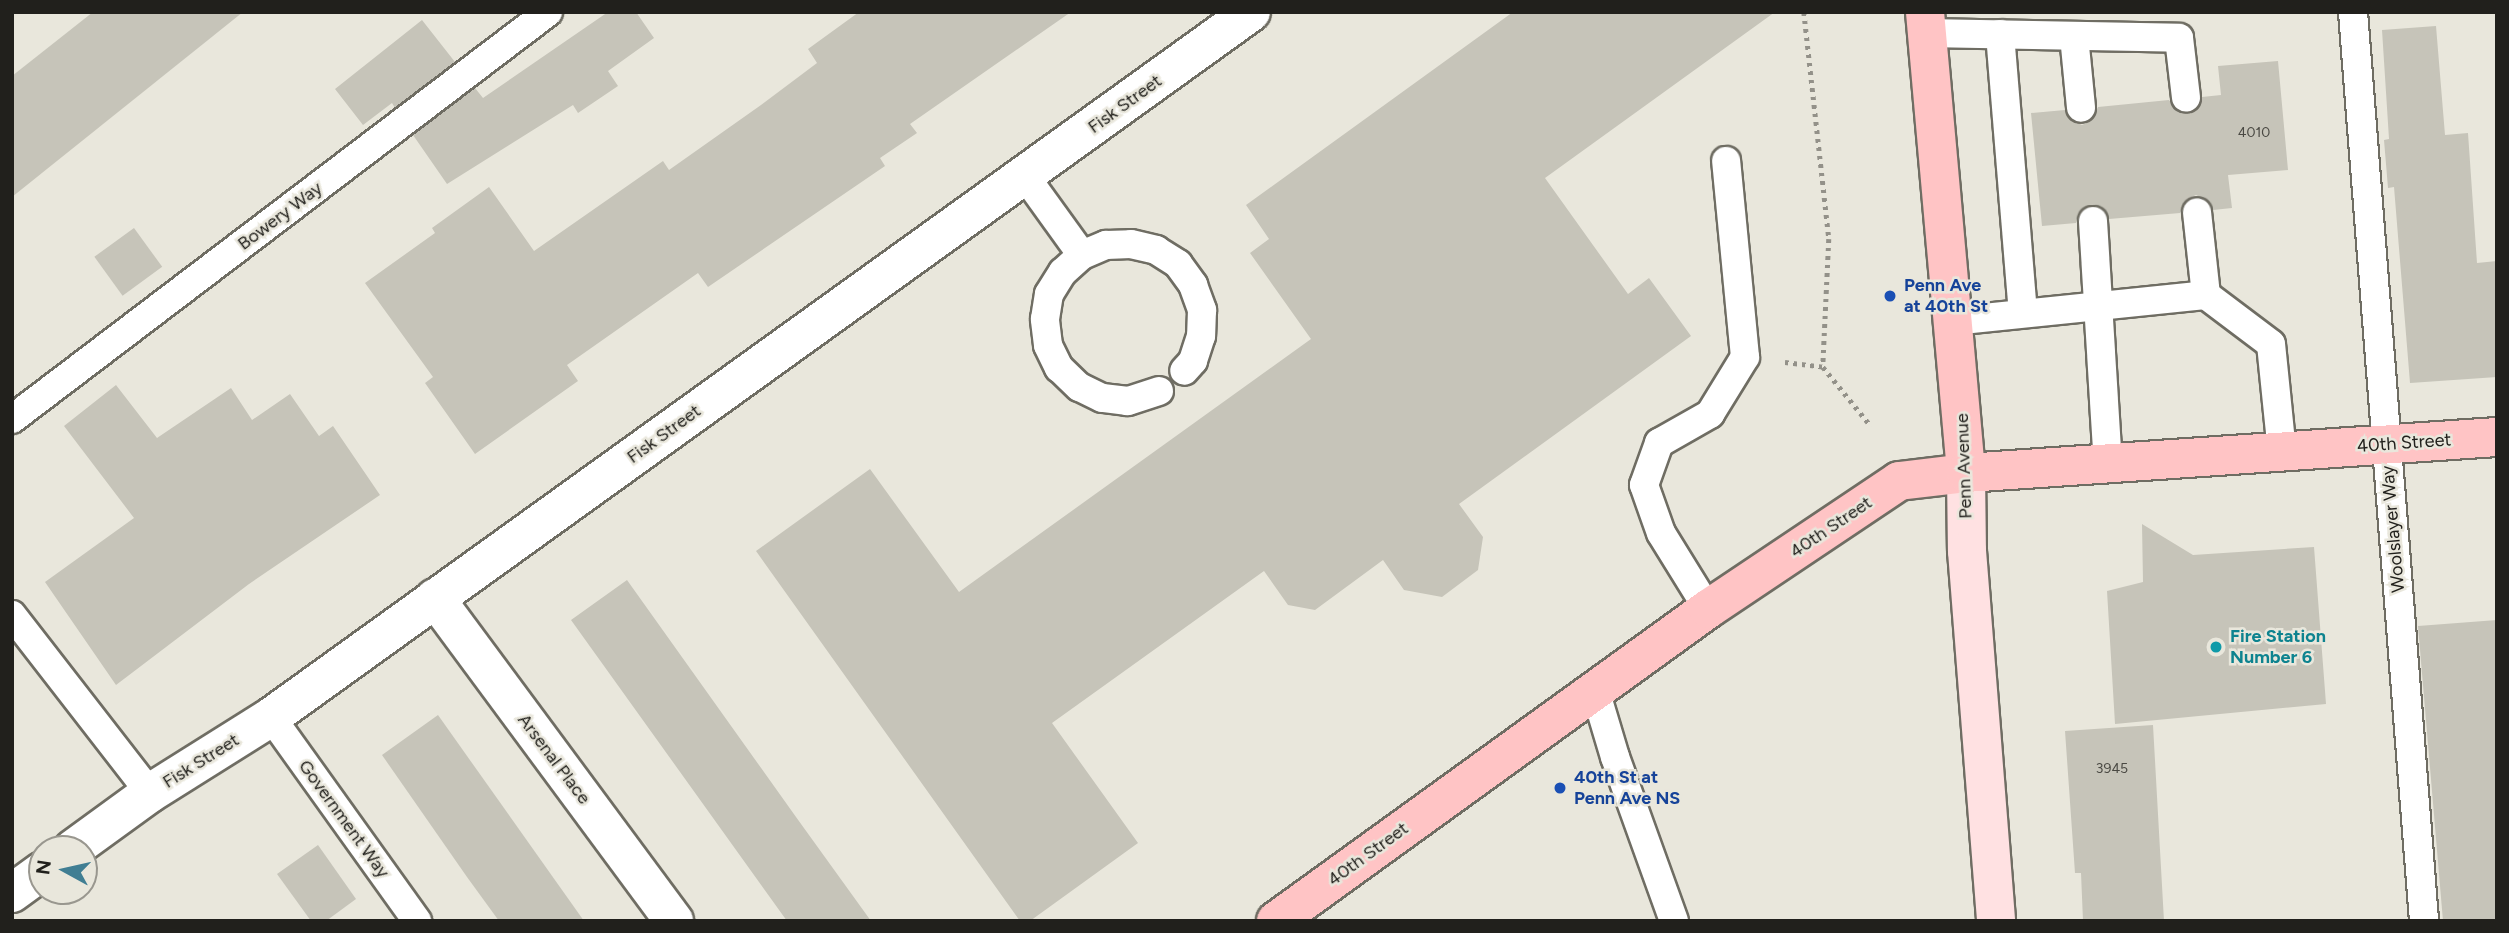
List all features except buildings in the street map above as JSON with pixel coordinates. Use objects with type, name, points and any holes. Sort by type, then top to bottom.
[{"type":"main road","name":"Penn Avenue","points":[[1926,23],[1966,473],[1967,551],[1996,921]]},
{"type":"main road","name":"40th Street","points":[[1276,921],[1708,609],[1899,481],[1966,473],[2497,437]]},
{"type":"street","name":"Fisk Street","points":[[92,835],[150,793],[271,717],[1251,12]]},
{"type":"street","name":"Arsenal Place","points":[[435,598],[674,921]]},
{"type":"street","points":[[12,892],[28,881]]},
{"type":"lane","name":"Bowery Way","points":[[12,419],[548,12]]},
{"type":"lane","name":"Woolslayer Way","points":[[2353,12],[2424,921]]},
{"type":"lane","points":[[1926,23],[2000,34],[2179,38],[2186,98]]},
{"type":"lane","points":[[2000,34],[2023,312]]},
{"type":"lane","points":[[2074,36],[2081,108]]},
{"type":"lane","points":[[1708,609],[1661,533],[1644,485],[1659,443],[1710,414],[1745,356],[1726,161]]},
{"type":"lane","points":[[1025,176],[1082,255]]},
{"type":"lane","points":[[2197,212],[2206,295]]},
{"type":"lane","points":[[2093,221],[2109,463]]},
{"type":"lane","points":[[1159,391],[1154,396],[1128,401],[1102,398],[1079,387],[1059,368],[1048,345],[1045,319],[1049,294],[1063,272],[1082,255],[1106,245],[1131,244],[1156,250],[1178,264],[1193,285],[1202,310],[1201,336],[1193,361],[1184,371]]},
{"type":"lane","points":[[1954,321],[2206,295],[2271,344],[2282,452]]},
{"type":"lane","points":[[12,615],[150,793]]},
{"type":"lane","points":[[1595,690],[1666,918]]},
{"type":"lane","name":"Government Way","points":[[271,717],[417,921]]},
{"type":"path","points":[[1804,12],[1829,239],[1823,367],[1871,426]]},
{"type":"path","points":[[1745,356],[1823,367]]},
{"type":"place","name":"Penn Ave at 40th St","points":[[1890,296]]},
{"type":"place","name":"Fire Station Number 6","points":[[2216,647]]},
{"type":"place","name":"40th St at Penn Ave NS","points":[[1560,788]]}]
